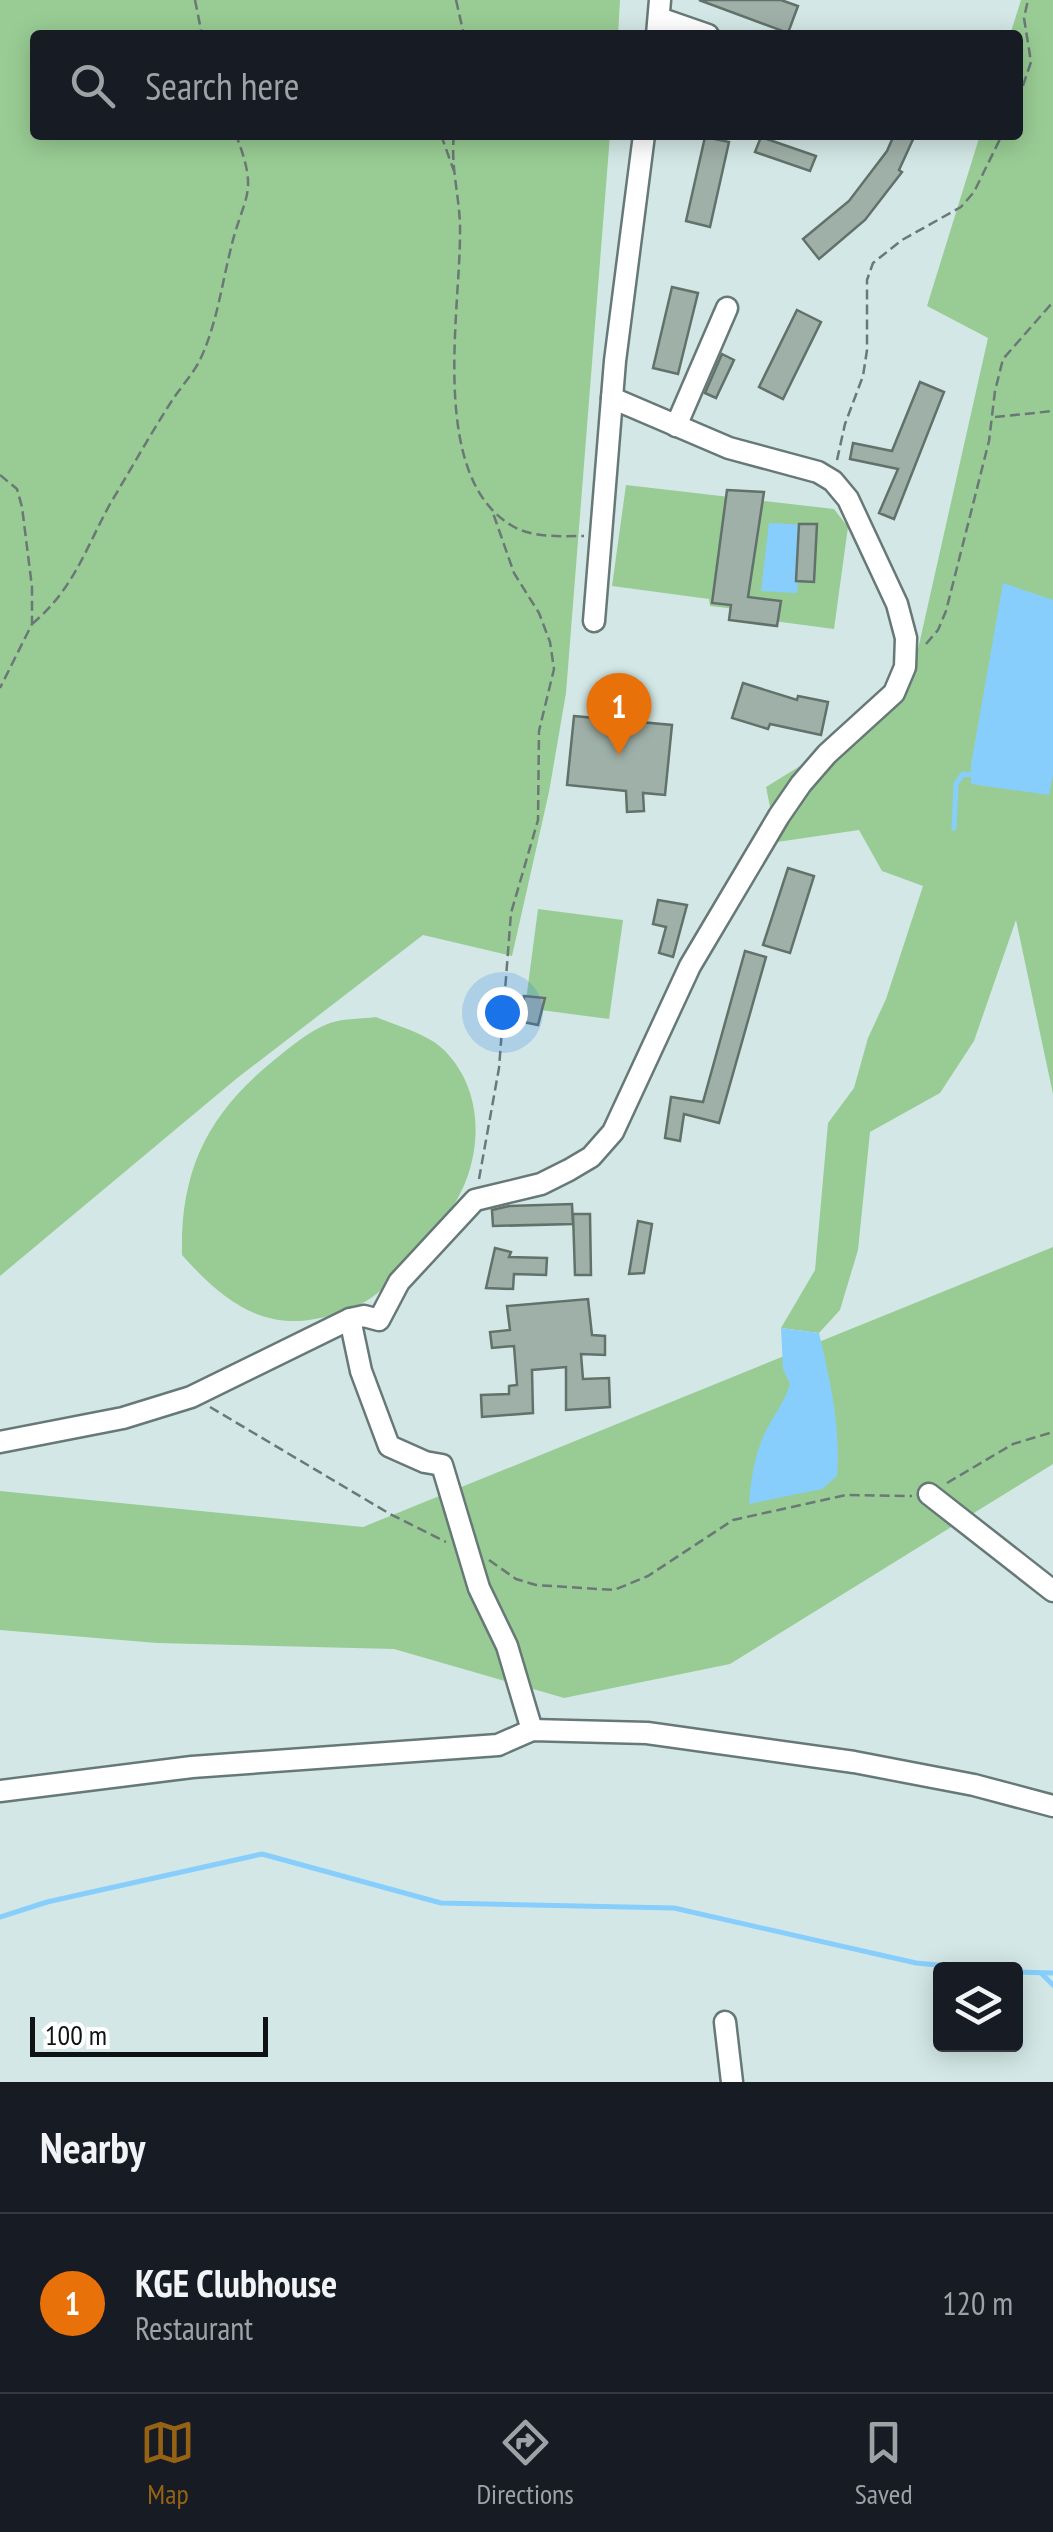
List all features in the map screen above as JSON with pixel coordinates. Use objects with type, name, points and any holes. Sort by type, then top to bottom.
[{"type":"street","points":[[659,18],[694,30]]},
{"type":"street","points":[[594,621],[612,398],[643,140]]},
{"type":"street","points":[[676,426],[727,308]]},
{"type":"street","points":[[0,1442],[123,1418],[191,1396],[350,1318],[380,1320],[400,1282],[474,1200],[541,1184],[591,1157],[613,1132],[690,966],[779,816],[800,784],[828,754],[894,693],[905,667],[906,638],[897,604],[848,499],[833,482],[818,472],[729,448],[612,398]]},
{"type":"street","points":[[350,1318],[361,1371],[389,1446],[442,1465],[480,1556],[479,1588],[507,1646],[532,1730]]},
{"type":"street","points":[[928,1494],[1053,1590]]},
{"type":"street","points":[[0,1791],[192,1767],[498,1745],[532,1730],[648,1733],[854,1762],[974,1784],[1053,1806]]},
{"type":"street","points":[[725,2022],[732,2082]]},
{"type":"path","points":[[195,0],[201,30]]},
{"type":"path","points":[[456,0],[463,30]]},
{"type":"path","points":[[1023,86],[1032,62],[1024,18],[1028,0]]},
{"type":"path","points":[[0,688],[32,624],[52,608],[69,586],[108,508],[198,362],[217,314],[230,247],[250,190],[250,169],[238,140]]},
{"type":"path","points":[[443,140],[456,176]]},
{"type":"path","points":[[454,140],[460,231],[454,384],[460,438],[514,573],[545,628],[554,670],[539,731],[538,820],[511,913],[500,1068],[474,1200]]},
{"type":"path","points":[[833,482],[844,424],[863,376],[868,350],[867,280],[873,263],[902,240],[961,208],[974,192],[1000,140]]},
{"type":"path","points":[[905,667],[938,630],[946,611],[989,441],[1004,359],[1016,340],[1053,302]]},
{"type":"path","points":[[992,417],[1053,411]]},
{"type":"path","points":[[0,475],[17,489],[22,507],[32,587],[32,624]]},
{"type":"path","points":[[493,513],[518,529],[546,536],[600,536]]},
{"type":"path","points":[[191,1396],[390,1514],[480,1556],[516,1578],[536,1585],[614,1590],[648,1576],[734,1520],[846,1495],[928,1494],[1013,1444],[1053,1432]]},
{"type":"green space","points":[[0,0],[620,0],[618,30],[30,30],[30,140],[610,140],[566,693],[549,792],[512,956],[423,935],[236,1079],[0,1276]]},
{"type":"green space","points":[[1021,0],[1053,0],[1053,1094],[1016,920],[974,1041],[940,1093],[870,1132],[858,1250],[840,1310],[819,1333],[781,1328],[815,1270],[828,1123],[854,1088],[923,886],[882,871],[859,830],[777,842],[766,787],[844,739],[916,658],[988,338],[927,306],[978,140],[1023,140],[1023,30],[1012,30]]},
{"type":"green space","points":[[626,485],[834,509],[848,527],[834,629],[744,617],[744,610],[710,606],[709,599],[612,586]]},
{"type":"green space","points":[[538,909],[623,920],[609,1019],[525,1008]]},
{"type":"green space","points":[[376,1017],[430,1040],[445,1051],[459,1070],[469,1090],[476,1135],[466,1180],[443,1220],[410,1252],[382,1289],[366,1301],[311,1320],[289,1321],[250,1311],[215,1288],[182,1255],[186,1197],[202,1147],[231,1102],[293,1045],[330,1023]]},
{"type":"green space","points":[[1053,1247],[1053,1464],[730,1664],[564,1698],[394,1649],[157,1643],[0,1630],[0,1491],[363,1527]]},
{"type":"water","points":[[769,523],[805,525],[797,593],[761,591]]},
{"type":"water","points":[[1003,583],[1053,600],[1053,775],[1049,795],[971,784]]},
{"type":"water","points":[[781,1328],[819,1333],[836,1422],[837,1476],[822,1489],[749,1504],[760,1445],[790,1384],[783,1369]]},
{"type":"building","points":[[699,0],[781,0],[798,6],[789,30]]},
{"type":"building","points":[[704,140],[729,142],[710,227],[686,221]]},
{"type":"building","points":[[760,140],[770,140],[816,156],[810,171],[755,152]]},
{"type":"building","points":[[892,140],[913,140],[899,170],[902,172],[865,220],[819,259],[803,239],[849,201]]},
{"type":"building","points":[[672,287],[698,293],[678,374],[653,368]]},
{"type":"building","points":[[797,310],[821,322],[783,399],[759,387]]},
{"type":"building","points":[[722,354],[734,360],[716,398],[705,393]]},
{"type":"building","points":[[920,382],[944,392],[894,519],[879,513],[898,469],[850,459],[853,443],[892,451]]},
{"type":"building","points":[[727,490],[764,492],[748,597],[781,601],[777,626],[729,620],[731,605],[712,603]]},
{"type":"building","points":[[799,524],[817,524],[814,582],[796,581]]},
{"type":"building","points":[[743,683],[797,700],[798,696],[828,702],[821,735],[770,724],[768,729],[732,718]]},
{"type":"building","points":[[574,716],[672,725],[665,795],[643,793],[644,811],[627,812],[626,791],[567,785]]},
{"type":"building","points":[[788,868],[814,876],[790,953],[763,945]]},
{"type":"building","points":[[658,900],[687,905],[673,957],[659,953],[666,927],[653,924]]},
{"type":"building","points":[[745,951],[766,957],[719,1123],[684,1114],[680,1141],[665,1138],[671,1097],[703,1102]]},
{"type":"building","points":[[524,996],[545,998],[538,1025],[523,1022]]},
{"type":"building","points":[[572,1204],[573,1224],[493,1226],[492,1210]]},
{"type":"building","points":[[573,1214],[590,1214],[591,1275],[575,1275]]},
{"type":"building","points":[[638,1221],[652,1224],[644,1273],[629,1274]]},
{"type":"building","points":[[495,1248],[511,1252],[509,1257],[547,1258],[546,1275],[514,1274],[513,1289],[486,1288]]},
{"type":"building","points":[[588,1299],[592,1335],[605,1336],[605,1355],[581,1354],[583,1379],[609,1378],[610,1407],[566,1410],[566,1367],[532,1370],[533,1413],[482,1417],[481,1395],[509,1394],[509,1386],[517,1385],[514,1346],[492,1348],[490,1332],[510,1330],[507,1306]]},
{"type":"waterway","points":[[954,828],[956,784],[963,774],[971,775]]},
{"type":"waterway","points":[[0,1917],[47,1902],[262,1854],[441,1903],[674,1908],[933,1965]]},
{"type":"waterway","points":[[1023,1972],[1053,1973]]},
{"type":"waterway","points":[[1042,1974],[1053,1985]]},
{"type":"place","name":"KGE Clubhouse","points":[[619,755]]}]
